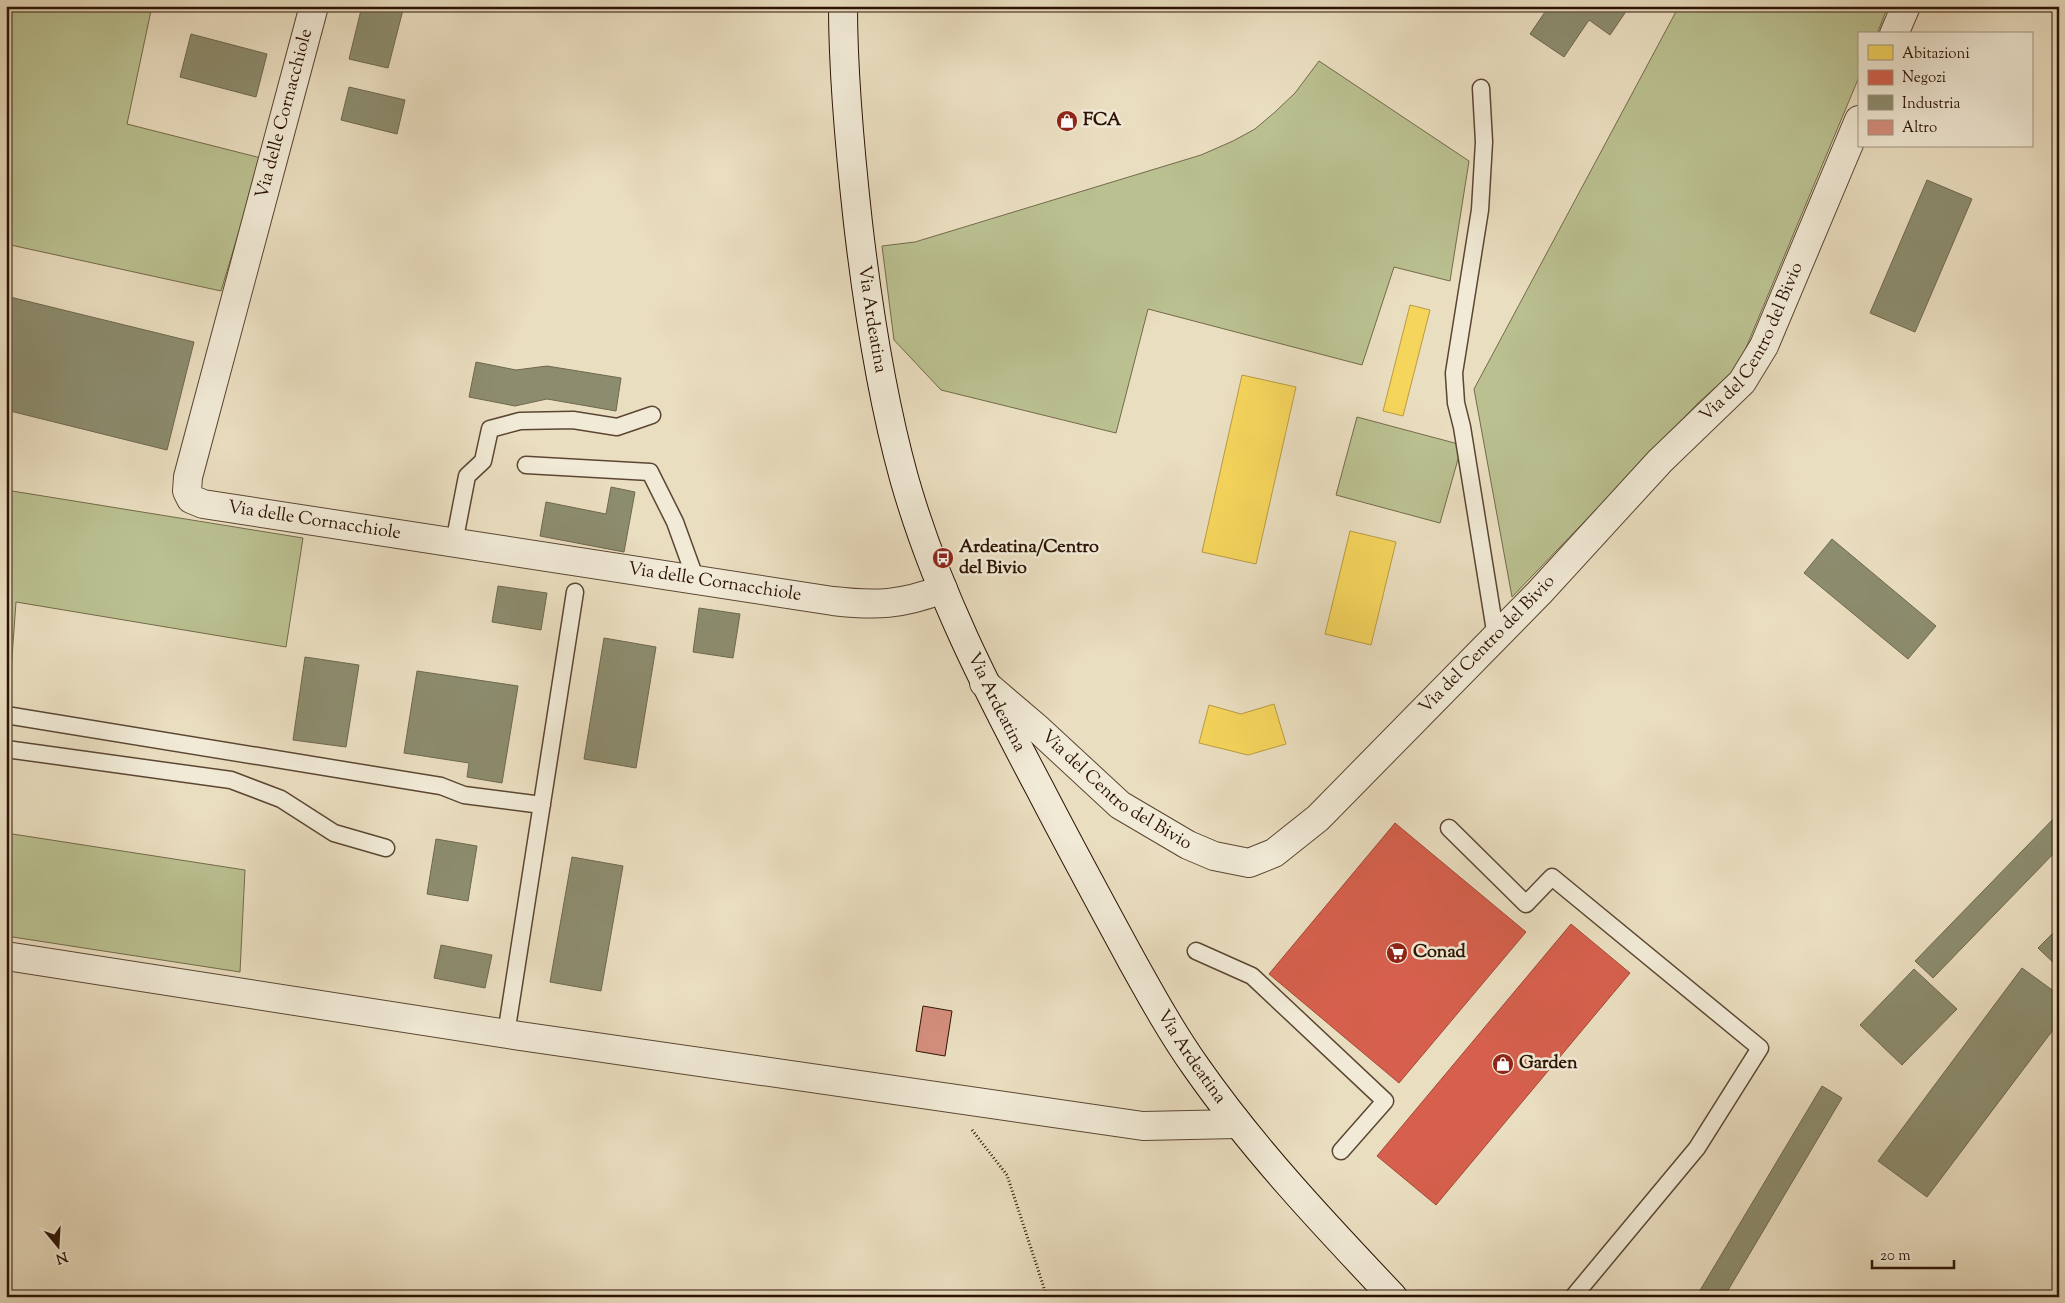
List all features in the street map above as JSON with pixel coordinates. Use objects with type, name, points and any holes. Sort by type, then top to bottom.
[{"type":"street","name":"Via delle Cornacchiole","points":[[314,6],[188,477],[188,496],[194,501],[203,504],[864,604],[903,602],[943,589]]},
{"type":"street","name":"Via Ardeatina","points":[[843,6],[846,86],[854,179],[878,363],[904,479],[943,589],[983,682],[1151,994],[1193,1063],[1237,1124],[1307,1205],[1393,1297]]},
{"type":"street","points":[[1895,32],[1906,6]]},
{"type":"street","name":"Via del Centro del Bivio","points":[[983,682],[1039,730],[1120,805],[1188,845],[1214,856],[1249,862],[1274,854],[1318,818],[1539,593],[1660,461],[1742,382],[1764,346],[1858,122]]},
{"type":"street","points":[[6,956],[506,1034],[1143,1126],[1237,1124]]},
{"type":"lane","points":[[1481,88],[1484,142],[1480,210],[1454,373],[1456,403],[1462,427],[1496,637]]},
{"type":"lane","points":[[454,543],[467,476],[483,461],[490,429],[520,421],[573,420],[617,427],[652,415]]},
{"type":"lane","points":[[526,465],[650,472],[675,522],[696,580]]},
{"type":"lane","points":[[506,1034],[575,592]]},
{"type":"lane","points":[[6,715],[441,786],[464,796],[542,805]]},
{"type":"lane","points":[[6,749],[231,780],[281,799],[334,833],[386,848]]},
{"type":"lane","points":[[1449,828],[1526,904],[1552,877],[1760,1048],[1697,1148],[1573,1297]]},
{"type":"lane","points":[[1196,951],[1252,976],[1385,1100],[1341,1151]]},
{"type":"path","points":[[946,1098],[1007,1175],[1047,1297]]},
{"type":"green space","points":[[6,6],[152,6],[127,124],[261,158],[221,291],[6,244]]},
{"type":"green space","points":[[1679,6],[1888,6],[1878,32],[1858,32],[1858,79],[1738,367],[1698,403],[1512,597],[1474,389]]},
{"type":"green space","points":[[1319,61],[1469,161],[1450,281],[1394,267],[1362,365],[1148,309],[1116,433],[941,390],[894,340],[882,246],[915,242],[1201,155],[1255,129],[1295,93]]},
{"type":"green space","points":[[1357,417],[1462,445],[1440,523],[1336,495]]},
{"type":"green space","points":[[6,490],[303,538],[286,647],[16,602],[9,699],[6,699]]},
{"type":"green space","points":[[6,833],[245,870],[240,972],[6,936]]},
{"type":"building: Abitazioni","points":[[1410,305],[1430,310],[1403,416],[1383,411]]},
{"type":"building: Abitazioni","points":[[1242,375],[1296,387],[1256,564],[1202,552]]},
{"type":"building: Abitazioni","points":[[1350,531],[1396,542],[1371,645],[1325,634]]},
{"type":"building: Abitazioni","points":[[1274,704],[1286,744],[1248,755],[1199,743],[1209,705],[1241,714]]},
{"type":"building: Negozi","name":"Conad","points":[[1395,823],[1526,932],[1399,1083],[1269,974]]},
{"type":"building: Negozi","name":"Garden","points":[[1571,924],[1630,973],[1436,1205],[1377,1156]]},
{"type":"building: Industria","points":[[362,6],[404,6],[388,68],[349,59]]},
{"type":"building: Industria","points":[[1549,6],[1620,6],[1627,10],[1610,35],[1589,20],[1564,57],[1530,34]]},
{"type":"building: Industria","points":[[191,34],[267,54],[256,97],[180,77]]},
{"type":"building: Industria","points":[[349,87],[405,100],[397,134],[341,120]]},
{"type":"building: Industria","points":[[1927,180],[1972,199],[1915,332],[1870,313]]},
{"type":"building: Industria","points":[[6,296],[194,342],[167,450],[6,410]]},
{"type":"building: Industria","points":[[476,362],[516,370],[547,366],[621,378],[616,411],[547,399],[515,406],[469,397]]},
{"type":"building: Industria","points":[[611,487],[635,492],[624,552],[540,536],[546,502],[606,514]]},
{"type":"building: Industria","points":[[1832,539],[1936,626],[1908,659],[1804,573]]},
{"type":"building: Industria","points":[[498,586],[547,593],[541,630],[492,622]]},
{"type":"building: Industria","points":[[699,608],[740,614],[733,658],[693,652]]},
{"type":"building: Industria","points":[[604,638],[656,647],[636,768],[584,759]]},
{"type":"building: Industria","points":[[305,657],[359,665],[346,747],[293,740]]},
{"type":"building: Industria","points":[[417,671],[518,686],[502,783],[467,777],[469,763],[404,753]]},
{"type":"building: Industria","points":[[2059,813],[2059,848],[1933,978],[1915,961]]},
{"type":"building: Industria","points":[[436,839],[477,846],[468,901],[427,894]]},
{"type":"building: Industria","points":[[572,857],[623,866],[601,991],[550,982]]},
{"type":"building: Industria","points":[[2059,927],[2059,968],[2038,948]]},
{"type":"building: Industria","points":[[441,945],[492,955],[485,988],[434,978]]},
{"type":"building: Industria","points":[[2022,968],[2059,995],[2059,1022],[1927,1197],[1878,1161]]},
{"type":"building: Industria","points":[[1914,969],[1957,1009],[1902,1065],[1860,1025]]},
{"type":"building: Industria","points":[[1822,1086],[1842,1098],[1724,1297],[1696,1297]]},
{"type":"building: Altro","points":[[923,1006],[952,1011],[945,1056],[916,1051]]},
{"type":"place","name":"FCA","points":[[1067,121]]},
{"type":"place","name":"Ardeatina/Centro del Bivio","points":[[943,558]]},
{"type":"place","name":"Conad","points":[[1397,953]]},
{"type":"place","name":"Garden","points":[[1503,1064]]}]
